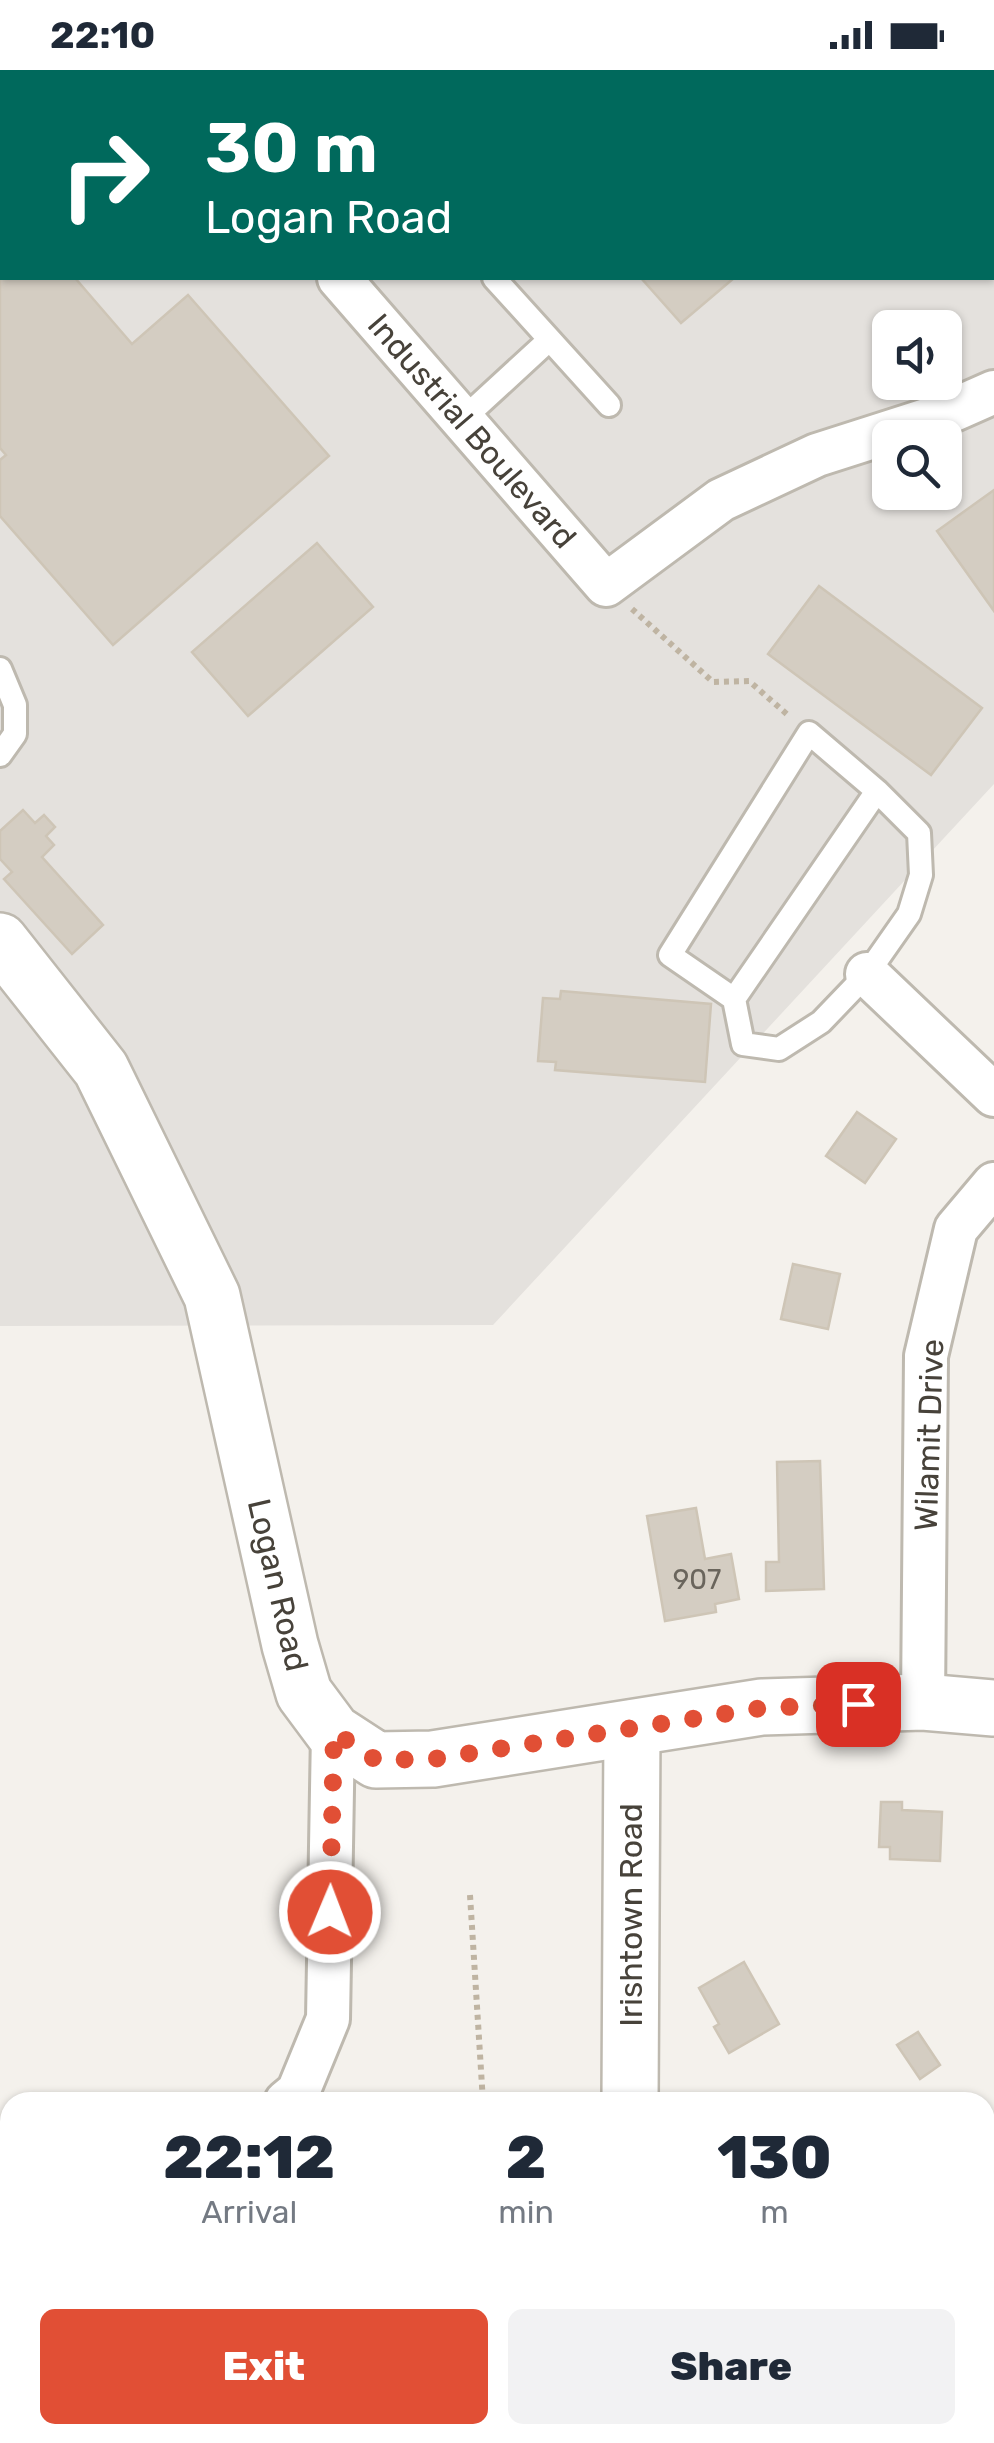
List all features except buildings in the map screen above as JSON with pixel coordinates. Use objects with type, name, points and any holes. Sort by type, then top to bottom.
[{"type":"street","name":"Industrial Boulevard","points":[[341,280],[606,585]]},
{"type":"street","points":[[606,585],[721,500],[817,455],[942,415],[994,392]]},
{"type":"street","name":"Logan Road","points":[[0,941],[101,1069],[212,1296],[290,1644],[304,1693],[334,1732],[376,1760],[433,1759],[762,1708],[923,1702],[994,1708]]},
{"type":"street","points":[[867,974],[994,1095]]},
{"type":"street","name":"Wilamit Drive","points":[[923,1702],[926,1356],[956,1229],[994,1184]]},
{"type":"street","name":"Irishtown Road","points":[[630,2092],[632,1728]]},
{"type":"street","points":[[298,2092],[328,2019],[334,1732]]},
{"type":"lane","points":[[496,280],[609,405]]},
{"type":"lane","points":[[462,420],[549,340]]},
{"type":"lane","points":[[0,669],[15,705],[14,734],[0,754]]},
{"type":"lane","points":[[809,733],[878,790],[919,833],[922,875],[908,914],[867,974],[821,1022],[779,1049],[744,1044],[734,1000],[670,955],[809,733]]},
{"type":"lane","points":[[734,1000],[878,790]]},
{"type":"path","points":[[606,585],[713,682],[749,682],[809,733]]},
{"type":"path","points":[[470,1894],[482,2092]]},
{"type":"shaded area","points":[[0,280],[994,280],[994,784],[493,1325],[0,1326]]},
{"type":"route","points":[[330,1912],[334,1732],[376,1760],[433,1759],[762,1708],[858,1704]]}]
